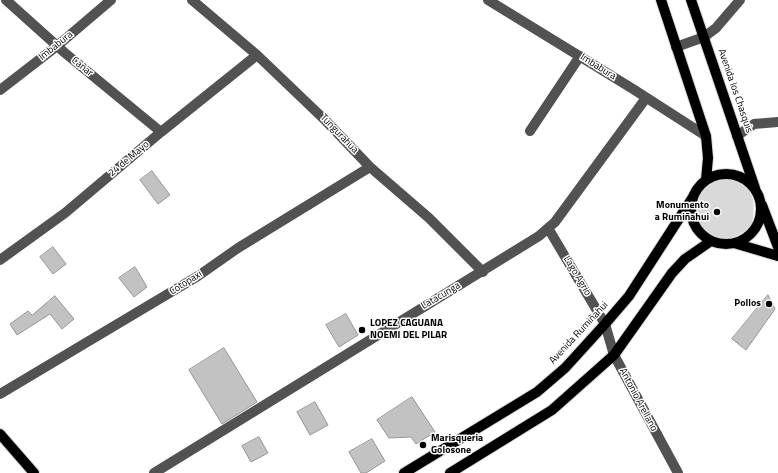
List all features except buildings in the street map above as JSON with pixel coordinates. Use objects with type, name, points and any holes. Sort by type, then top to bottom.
[{"type":"main road","points":[[661,0],[706,136],[708,158],[706,180]]},
{"type":"main road","name":"Avenida los Chasquis","points":[[692,0],[756,190]]},
{"type":"main road","points":[[760,200],[761,211],[759,222],[753,231],[744,239],[734,243],[726,244],[711,241],[702,235],[696,227],[692,217],[691,207],[693,197],[706,180],[716,175],[727,174],[738,176],[748,181],[756,190],[760,200],[778,246]]},
{"type":"main road","name":"Avenida Rumiñahui","points":[[404,473],[537,392],[565,368],[629,296],[693,197]]},
{"type":"main road","points":[[450,473],[552,410],[614,355],[672,272],[685,259],[711,241]]},
{"type":"main road","points":[[734,243],[778,256]]},
{"type":"main road","points":[[0,434],[34,473]]},
{"type":"street","name":"Cañar","points":[[6,0],[57,46],[161,132]]},
{"type":"street","name":"Imbabura","points":[[0,90],[57,46],[110,0]]},
{"type":"street","name":"Tungurahua","points":[[192,0],[257,55],[326,121],[370,167],[429,218],[483,272]]},
{"type":"street","name":"Imbabura","points":[[488,0],[501,4],[706,136]]},
{"type":"street","points":[[676,47],[704,37],[716,28],[740,0]]},
{"type":"street","name":"24 de Mayo","points":[[0,260],[65,213],[161,132],[257,55]]},
{"type":"street","points":[[530,131],[580,56]]},
{"type":"street","name":"Latacunga","points":[[154,473],[445,293],[483,272],[539,236],[555,222],[646,98]]},
{"type":"street","points":[[738,136],[754,124],[778,122]]},
{"type":"street","name":"Cotopaxi","points":[[0,394],[198,276],[238,248],[370,167]]},
{"type":"street","name":"Lago Agrio","points":[[548,228],[605,324]]},
{"type":"street","name":"Antonio Arellano","points":[[605,324],[614,355],[678,473]]},
{"type":"shaded area","points":[[729,178],[738,181],[749,190],[752,196],[754,209],[752,225],[735,237],[724,239],[713,236],[706,232],[701,226],[697,219],[696,204],[698,196],[708,184]]},
{"type":"place","name":"Monumento a Rumiñahui","points":[[717,212]]},
{"type":"place","name":"Pollos","points":[[769,304]]},
{"type":"place","name":"LOPEZ CAGUANA NOEMI DEL PILAR","points":[[362,330]]},
{"type":"place","name":"Marisqueria Golosone","points":[[423,445]]}]
